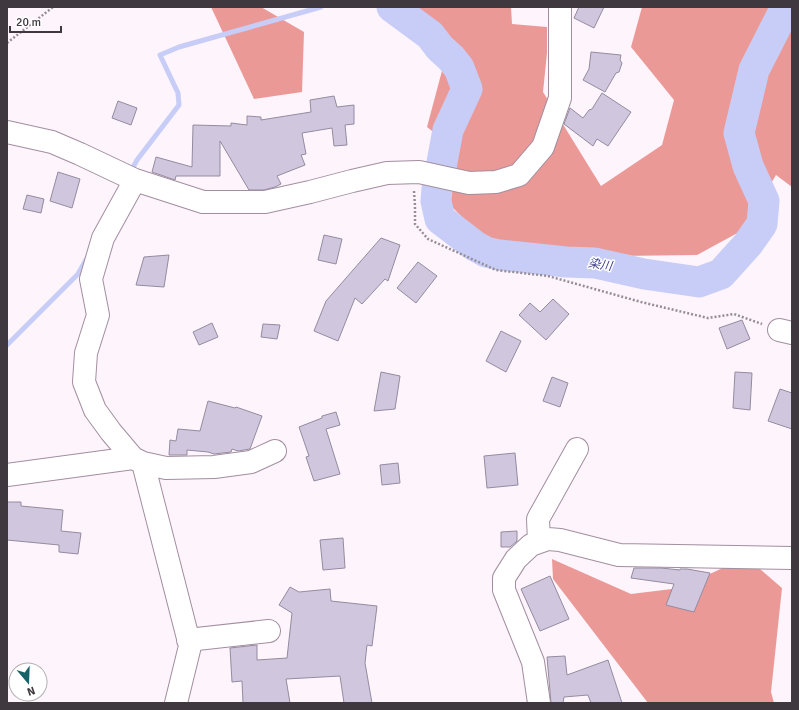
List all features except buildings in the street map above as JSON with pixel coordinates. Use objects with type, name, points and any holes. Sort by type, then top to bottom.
[{"type":"street","points":[[7,132],[52,142],[135,180],[203,202],[265,202],[387,173],[416,172],[469,183],[496,182],[519,175],[543,147],[560,98],[560,7]]},
{"type":"street","points":[[135,180],[103,238],[92,279],[98,315],[86,353],[84,382],[95,410],[111,432],[138,460],[190,646],[176,703]]},
{"type":"street","points":[[539,542],[538,519],[577,449]]},
{"type":"street","points":[[7,475],[138,460],[166,468],[214,467],[251,462],[275,451]]},
{"type":"street","points":[[539,703],[533,662],[504,590],[504,578],[516,559],[531,545],[548,539],[560,540],[619,555],[792,558]]},
{"type":"street","points":[[188,640],[269,630]]},
{"type":"path","points":[[7,43],[53,7]]},
{"type":"path","points":[[416,172],[415,224],[428,239],[496,270],[548,276],[641,302],[708,318],[734,314],[786,332]]},
{"type":"shaded area","points":[[211,7],[261,7],[304,32],[302,92],[254,99]]},
{"type":"shaded area","points":[[411,7],[511,7],[512,24],[547,27],[547,53],[543,92],[601,186],[662,145],[674,100],[631,47],[642,7],[792,7],[792,187],[776,175],[743,230],[697,255],[617,256],[494,241],[470,225],[448,203],[446,142],[427,127],[443,67]]},
{"type":"shaded area","points":[[746,557],[782,588],[771,692],[774,703],[648,703],[553,579],[552,559],[631,594],[680,588]]},
{"type":"waterway","points":[[130,173],[137,160],[179,105],[178,93],[160,55],[179,47],[321,7]]},
{"type":"waterway","name":"染川","points":[[392,7],[430,35],[459,68],[467,89],[448,130],[437,189],[436,201],[440,219],[475,246],[486,252],[499,255],[566,262],[595,263],[644,274],[699,282],[721,274],[748,244],[762,224],[764,201],[748,166],[739,133],[754,70],[786,7]]},
{"type":"waterway","points":[[7,345],[78,274],[87,258]]}]
